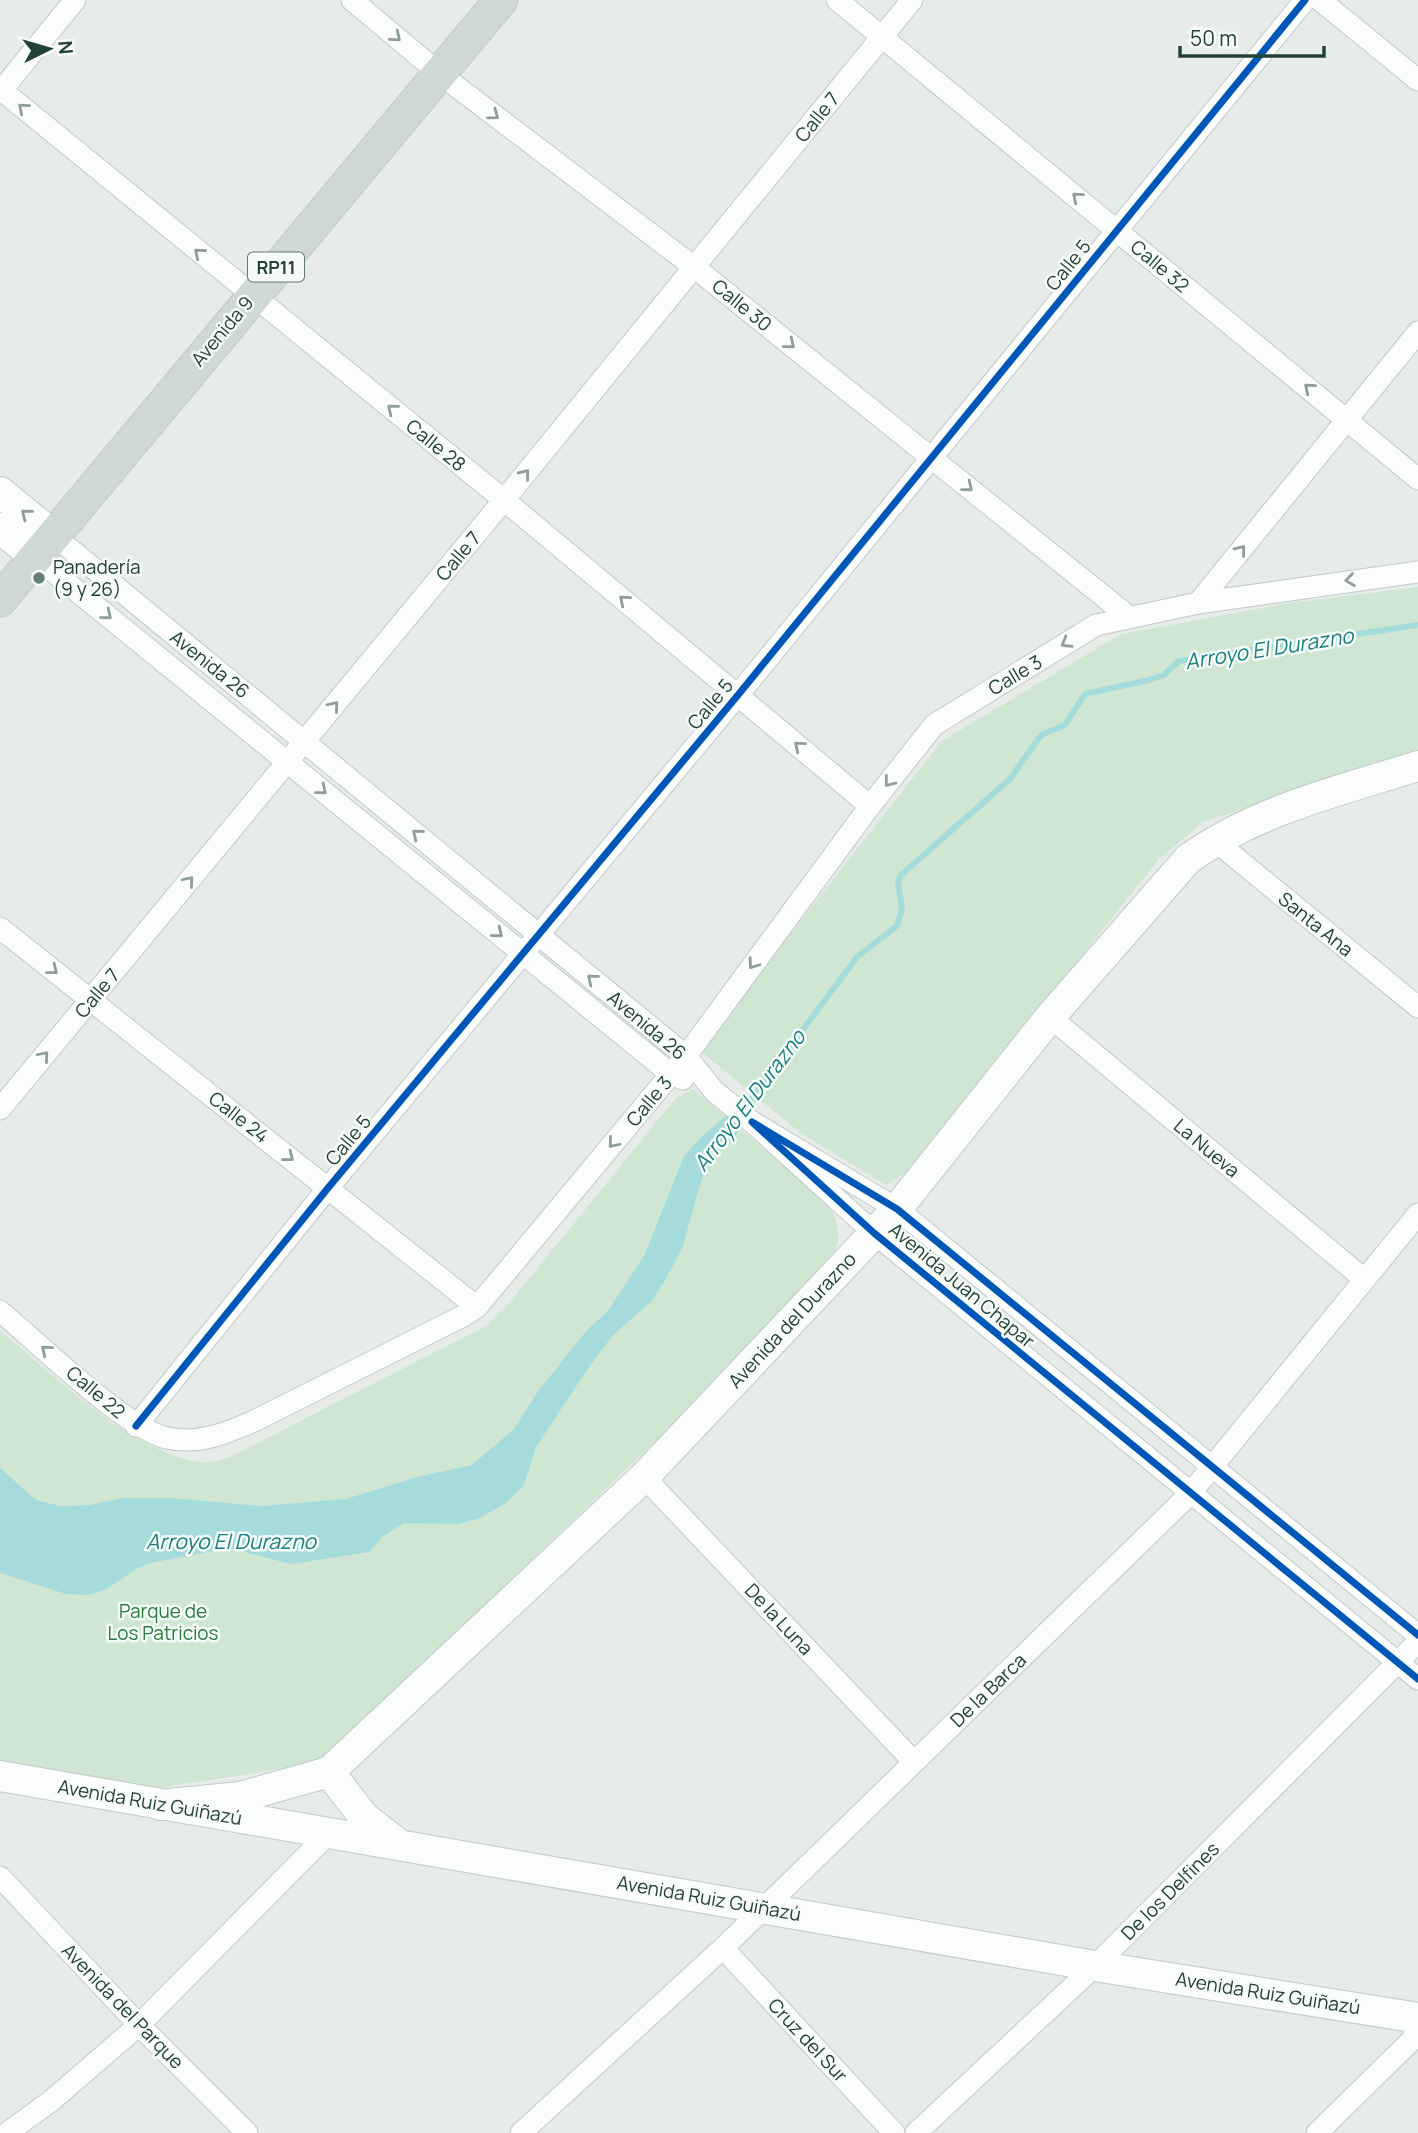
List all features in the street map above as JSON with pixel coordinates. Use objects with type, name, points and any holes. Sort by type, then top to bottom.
[{"type":"main road","name":"Avenida 9","points":[[0,600],[501,0]]},
{"type":"main road","name":"Avenida 26","points":[[0,492],[44,546]]},
{"type":"main road","name":"Avenida 26","points":[[0,528],[44,546]]},
{"type":"main road","name":"Avenida del Durazno","points":[[329,1772],[644,1477],[897,1209],[1050,1017],[1188,859],[1214,840],[1261,815],[1418,766]]},
{"type":"main road","points":[[160,1805],[240,1797],[329,1772],[364,1817],[400,1846]]},
{"type":"main road","name":"Avenida Ruiz Guiñazú","points":[[0,1776],[1096,1966],[1418,2018]]},
{"type":"street","points":[[1,90],[75,0]]},
{"type":"street","name":"Calle 30","points":[[352,0],[440,74],[694,267],[1128,617]]},
{"type":"street","name":"Calle 32","points":[[836,0],[1418,479]]},
{"type":"street","name":"Calle 7","points":[[0,1109],[504,500],[912,0]]},
{"type":"street","name":"Calle 5","points":[[136,1426],[328,1188],[738,695],[1305,0]]},
{"type":"street","points":[[1320,0],[1418,80]]},
{"type":"street","name":"Calle 28","points":[[1,90],[251,297],[504,500],[870,806]]},
{"type":"street","points":[[1198,603],[1418,332]]},
{"type":"street","name":"Avenida 26","points":[[44,546],[304,742],[686,1056],[714,1091]]},
{"type":"street","name":"Avenida 26","points":[[44,546],[288,762],[671,1074],[714,1091]]},
{"type":"street","name":"Calle 3","points":[[206,1439],[256,1420],[477,1307],[686,1056],[870,806],[934,726],[1096,625],[1198,603],[1418,572]]},
{"type":"street","name":"Santa Ana","points":[[1214,840],[1418,1007]]},
{"type":"street","name":"Calle 24","points":[[0,928],[477,1307]]},
{"type":"street","name":"La Nueva","points":[[1050,1017],[1364,1279]]},
{"type":"street","points":[[714,1091],[752,1122]]},
{"type":"street","name":"Avenida Juan Chapar","points":[[752,1122],[897,1209],[1418,1635]]},
{"type":"street","name":"Avenida Juan Chapar","points":[[752,1122],[874,1233],[1418,1679]]},
{"type":"street","name":"De la Barca","points":[[521,2133],[723,1948],[1190,1494],[1210,1466],[1418,1214]]},
{"type":"street","name":"Calle 22","points":[[0,1311],[136,1426],[166,1438],[206,1439]]},
{"type":"street","name":"De la Luna","points":[[644,1477],[914,1762]]},
{"type":"street","name":"De los Delfines","points":[[916,2133],[1096,1966],[1418,1642]]},
{"type":"street","points":[[7,2133],[51,2101],[139,2025],[329,1833]]},
{"type":"street","name":"Avenida del Parque","points":[[0,1877],[139,2025],[247,2133]]},
{"type":"street","name":"Cruz del Sur","points":[[723,1948],[894,2133]]},
{"type":"street","points":[[1317,2133],[1411,2041],[1418,2028]]},
{"type":"green space","points":[[1418,587],[1418,753],[1205,821],[1159,859],[913,1168],[886,1185],[802,1134],[699,1050],[942,741],[1121,634],[1289,603]]},
{"type":"green space","name":"Parque de Los Patricios","points":[[693,1089],[826,1202],[834,1215],[838,1228],[835,1253],[823,1277],[804,1299],[331,1752],[308,1765],[157,1788],[0,1766],[0,1331],[93,1408],[145,1442],[198,1462],[230,1457],[486,1326],[506,1307],[675,1099]]},
{"type":"water","points":[[763,1084],[760,1095],[736,1135],[711,1161],[701,1181],[682,1249],[665,1280],[652,1301],[612,1336],[589,1367],[536,1447],[524,1485],[507,1502],[480,1518],[458,1524],[404,1523],[382,1537],[369,1552],[291,1564],[229,1548],[150,1563],[136,1569],[107,1589],[88,1595],[66,1594],[0,1573],[0,1468],[36,1500],[60,1506],[89,1505],[123,1498],[169,1498],[262,1506],[346,1499],[417,1477],[472,1465],[514,1429],[539,1390],[587,1330],[608,1311],[645,1254],[684,1156],[701,1137]]},
{"type":"waterway","name":"Arroyo El Durazno","points":[[758,1090],[857,957],[897,926],[902,910],[898,881],[901,875],[1010,779],[1041,735],[1065,725],[1085,694],[1164,675],[1179,661],[1418,625]]},
{"type":"cycle path","points":[[136,1426],[328,1188],[738,695],[1305,0]]},
{"type":"cycle path","points":[[1418,1635],[897,1209],[752,1122],[874,1233],[1418,1679]]},
{"type":"place","name":"Panadería (9 y 26)","points":[[39,578]]}]
